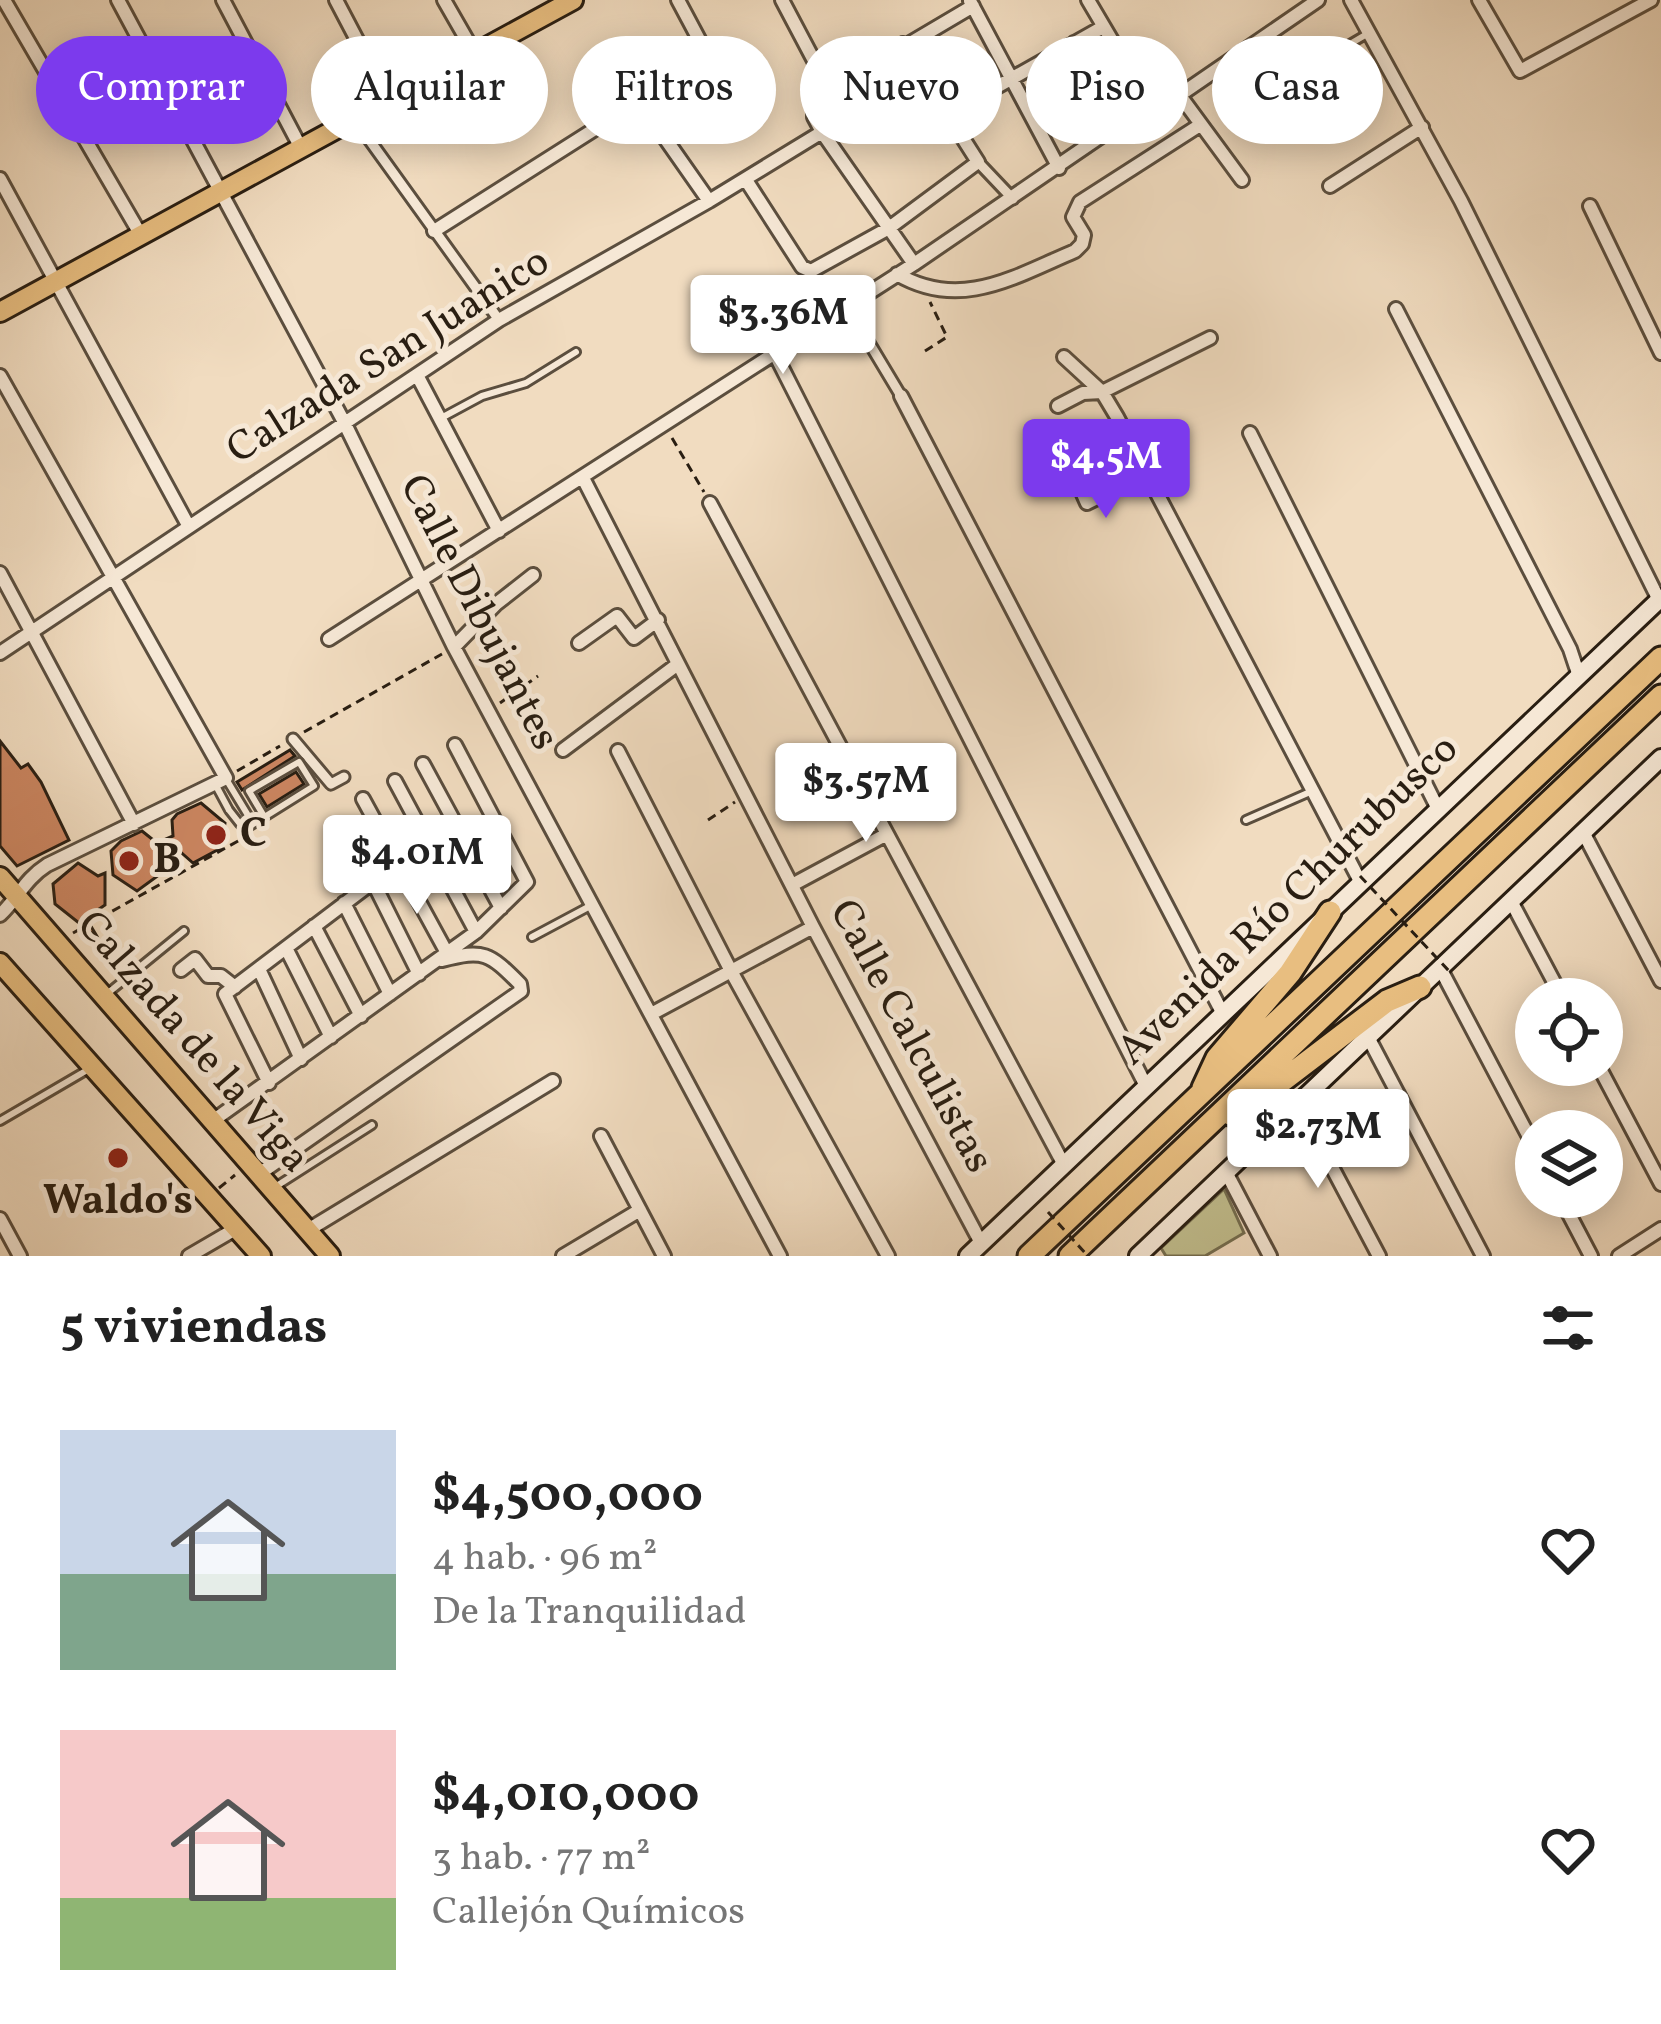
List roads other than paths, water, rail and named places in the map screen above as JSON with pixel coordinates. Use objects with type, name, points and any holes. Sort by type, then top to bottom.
[{"type":"highway","points":[[1029,1256],[1661,658]]},
{"type":"highway","points":[[1078,1255],[1661,696]]},
{"type":"highway","points":[[1197,1099],[1217,1058],[1291,973],[1330,912]]},
{"type":"highway","points":[[1214,1121],[1252,1104],[1387,1001],[1420,987]]},
{"type":"main road","points":[[507,36],[572,0]]},
{"type":"main road","points":[[0,312],[313,144]]},
{"type":"main road","name":"Avenida Río Churubusco","points":[[974,1250],[1660,599]]},
{"type":"main road","points":[[1146,1253],[1420,987],[1445,970],[1583,832],[1658,768]]},
{"type":"main road","name":"Calzada de la Viga","points":[[0,877],[330,1256]]},
{"type":"main road","name":"Calzada de la Viga","points":[[0,963],[261,1256]]},
{"type":"street","points":[[4,0],[142,237]]},
{"type":"street","name":"Calle Dibujantes","points":[[118,0],[344,422],[454,647],[780,1256]]},
{"type":"street","points":[[223,0],[302,150]]},
{"type":"street","points":[[336,0],[355,36]]},
{"type":"street","points":[[444,0],[465,36]]},
{"type":"street","points":[[678,0],[697,36]]},
{"type":"street","points":[[782,0],[801,36]]},
{"type":"street","points":[[1088,0],[1108,36]]},
{"type":"street","points":[[1188,92],[1318,0]]},
{"type":"street","points":[[1351,0],[1422,127],[1660,599]]},
{"type":"street","points":[[1479,0],[1520,71],[1652,0]]},
{"type":"street","points":[[917,36],[971,3],[1059,168]]},
{"type":"street","points":[[1087,36],[1103,27]]},
{"type":"street","points":[[1002,83],[1026,70]]},
{"type":"street","points":[[1188,107],[1242,180]]},
{"type":"street","points":[[897,274],[945,292],[982,291],[1075,251],[1084,235],[1073,218],[1080,202],[1200,125]]},
{"type":"street","points":[[1330,186],[1422,127]]},
{"type":"street","points":[[434,231],[572,143]]},
{"type":"street","points":[[372,144],[499,320]]},
{"type":"street","points":[[669,144],[709,201]]},
{"type":"street","name":"Calzada San Juanico","points":[[0,653],[499,320],[803,144]]},
{"type":"street","points":[[830,144],[914,264]]},
{"type":"street","points":[[966,144],[1013,199]]},
{"type":"street","points":[[329,639],[665,426],[1091,144]]},
{"type":"street","points":[[746,180],[802,267],[811,271],[889,228],[978,162]]},
{"type":"street","points":[[0,178],[188,525]]},
{"type":"street","points":[[1590,206],[1661,353]]},
{"type":"street","points":[[847,306],[902,396],[1222,1014]]},
{"type":"street","points":[[1396,309],[1570,649],[1579,676]]},
{"type":"street","points":[[1058,406],[1083,393],[1102,392],[1210,338]]},
{"type":"street","points":[[775,354],[1147,1086]]},
{"type":"street","points":[[1064,357],[1102,392],[1360,879]]},
{"type":"street","points":[[417,375],[499,531]]},
{"type":"street","points":[[0,376],[220,781],[47,865],[23,884],[19,898],[0,915]]},
{"type":"street","points":[[1250,433],[1438,809]]},
{"type":"street","points":[[1083,494],[1088,503],[1147,473]]},
{"type":"street","name":"Calle Calculistas","points":[[583,478],[974,1250]]},
{"type":"street","points":[[710,503],[1064,1165]]},
{"type":"street","points":[[0,573],[134,824]]},
{"type":"street","points":[[454,647],[533,575]]},
{"type":"street","points":[[579,643],[617,616],[634,638],[658,620]]},
{"type":"street","points":[[563,750],[677,664]]},
{"type":"street","points":[[293,739],[331,784],[344,777]]},
{"type":"street","points":[[214,1120],[476,932],[527,882],[455,745]]},
{"type":"street","points":[[618,751],[731,971],[888,1256]]},
{"type":"street","points":[[423,764],[501,908]]},
{"type":"street","points":[[395,781],[476,932]]},
{"type":"street","points":[[363,800],[441,958]]},
{"type":"street","points":[[1583,832],[1661,981]]},
{"type":"street","points":[[792,885],[887,834]]},
{"type":"street","points":[[269,1083],[225,994],[398,863]]},
{"type":"street","points":[[373,882],[418,974]]},
{"type":"street","points":[[1511,901],[1552,978]]},
{"type":"street","points":[[344,904],[390,994]]},
{"type":"street","points":[[314,926],[361,1016]]},
{"type":"street","points":[[652,1013],[813,926]]},
{"type":"street","points":[[286,948],[331,1037]]},
{"type":"street","points":[[260,1175],[521,991],[520,984],[486,954],[441,958]]},
{"type":"street","points":[[181,970],[196,959],[208,976],[221,976],[235,987]]},
{"type":"street","points":[[259,969],[302,1059]]},
{"type":"street","points":[[1445,970],[1516,1110]]},
{"type":"street","points":[[1368,1037],[1483,1256]]},
{"type":"street","points":[[308,1230],[553,1081]]},
{"type":"street","points":[[1609,1086],[1661,1184]]},
{"type":"street","points":[[1298,1103],[1379,1256]]},
{"type":"street","points":[[601,1136],[664,1256]]},
{"type":"street","points":[[1226,1172],[1270,1256]]},
{"type":"street","points":[[563,1256],[640,1210]]},
{"type":"street","points":[[1571,1218],[1591,1256]]},
{"type":"street","points":[[0,1219],[20,1256]]},
{"type":"street","points":[[189,1256],[237,1228]]},
{"type":"street","points":[[1619,1256],[1661,1229]]},
{"type":"lane","points":[[440,419],[469,401],[526,383],[576,352]]},
{"type":"lane","points":[[220,781],[229,810],[245,827],[265,818],[314,786],[299,762],[250,791],[265,818]]},
{"type":"lane","points":[[220,781],[242,798],[252,818]]},
{"type":"lane","points":[[1246,820],[1310,792]]},
{"type":"lane","points":[[532,937],[595,904]]},
{"type":"lane","points":[[105,996],[184,931]]},
{"type":"lane","points":[[0,1121],[92,1067]]},
{"type":"lane","points":[[260,1175],[372,1125]]},
{"type":"place","name":"C","points":[[216,835]]},
{"type":"place","name":"B","points":[[129,861]]},
{"type":"place","name":"Waldo's","points":[[118,1158]]}]
